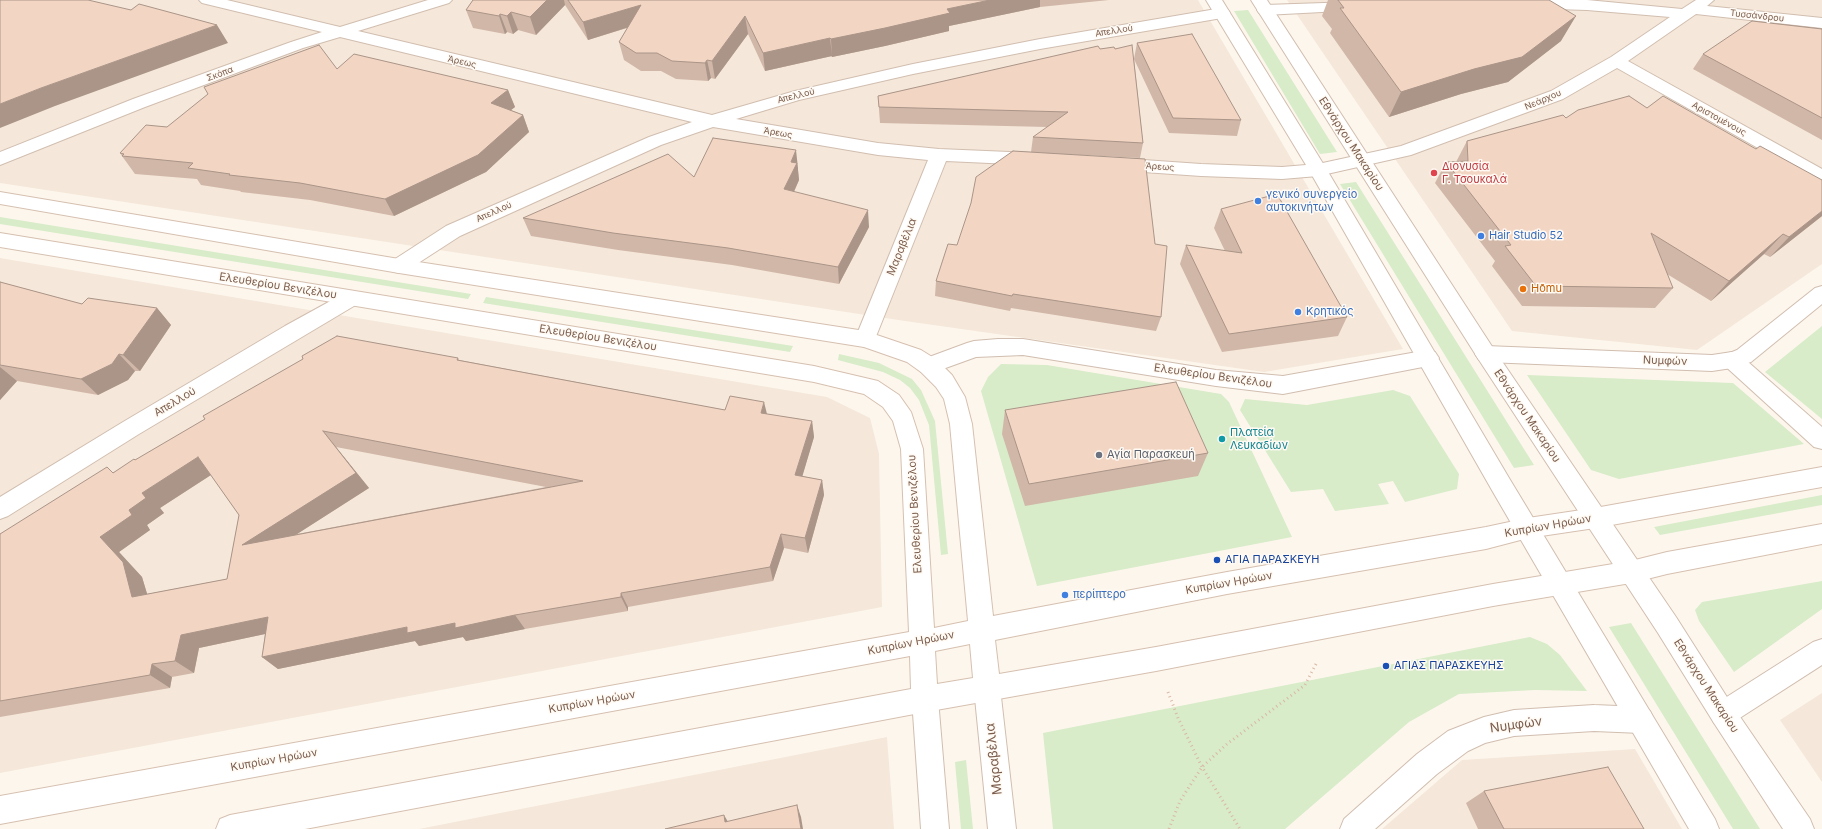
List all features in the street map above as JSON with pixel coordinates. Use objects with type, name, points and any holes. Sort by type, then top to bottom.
[{"type":"street","name":"Άρεως","points":[[207,0],[712,121],[878,149],[939,155],[1046,160]]},
{"type":"street","name":"Σκόπα","points":[[0,159],[140,103],[297,46],[444,0]]},
{"type":"street","name":"Νεάρχου","points":[[1363,161],[1405,151],[1557,95],[1617,61],[1687,11],[1706,0]]},
{"type":"street","name":"Τυσσάνδρου","points":[[1509,2],[1687,11],[1822,23]]},
{"type":"street","points":[[1262,5],[1371,6]]},
{"type":"street","name":"Εθνάρχου Μακαρίου","points":[[1262,5],[1486,354],[1667,625],[1723,714],[1800,829]]},
{"type":"street","points":[[1218,7],[1318,170],[1559,583],[1706,829]]},
{"type":"street","name":"Απελλού","points":[[399,266],[453,231],[655,141],[712,121],[795,96],[913,68],[1040,44],[1218,7]]},
{"type":"street","name":"Αριστομένους","points":[[1617,61],[1822,177]]},
{"type":"street","name":"Μαραβέλια","points":[[865,339],[939,155]]},
{"type":"street","name":"Άρεως","points":[[1100,163],[1201,170],[1267,172],[1318,170],[1363,161]]},
{"type":"street","points":[[0,198],[399,266],[865,339],[914,356],[929,366],[944,381],[954,397],[961,424],[987,688]]},
{"type":"street","name":"Ελευθερίου Βενιζέλου","points":[[0,240],[814,374],[870,387],[891,401],[903,418],[912,449],[925,699]]},
{"type":"street","name":"Νυμφών","points":[[1486,354],[1712,363],[1732,360],[1744,356],[1822,293]]},
{"type":"street","name":"Απελλού","points":[[0,509],[131,428],[352,298]]},
{"type":"street","name":"Ελευθερίου Βενιζέλου","points":[[929,366],[974,350],[998,347],[1023,347],[1216,378],[1283,385],[1428,358]]},
{"type":"street","points":[[1732,360],[1822,440]]},
{"type":"street","name":"Κυπρίων Ηρώων","points":[[0,810],[921,642],[1227,583],[1486,538],[1528,528],[1595,518],[1822,477]]},
{"type":"street","points":[[230,829],[925,699],[1156,660],[1559,583],[1631,572],[1667,563],[1822,534]]},
{"type":"street","points":[[1723,714],[1822,651]]},
{"type":"street","name":"Μαραβέλια","points":[[987,688],[1002,829]]},
{"type":"street","points":[[925,699],[935,829]]},
{"type":"street","name":"Νυμφών","points":[[1354,829],[1427,764],[1458,741],[1484,730],[1514,723],[1594,718],[1641,720]]},
{"type":"path","points":[[1169,829],[1180,801],[1202,767],[1227,744],[1305,685],[1334,626]]},
{"type":"path","points":[[1156,660],[1178,718],[1202,767],[1240,829]]},
{"type":"shaded area","points":[[0,0],[1198,0],[1403,349],[1264,372],[905,321],[0,183]]},
{"type":"shaded area","points":[[1287,0],[1822,0],[1822,264],[1697,350],[1512,331]]},
{"type":"shaded area","points":[[0,258],[827,397],[870,418],[879,454],[882,607],[0,773]]},
{"type":"shaded area","points":[[1822,693],[1822,782],[1780,720]]},
{"type":"shaded area","points":[[887,737],[894,829],[419,829]]},
{"type":"shaded area","points":[[1635,749],[1682,829],[1382,829],[1462,760]]},
{"type":"green space","points":[[1248,10],[1337,152],[1320,154],[1234,11]]},
{"type":"green space","points":[[1356,182],[1534,465],[1514,468],[1340,184]]},
{"type":"green space","points":[[0,217],[471,294],[468,299],[0,224]]},
{"type":"green space","points":[[486,297],[793,346],[790,352],[483,303]]},
{"type":"green space","points":[[1822,326],[1822,419],[1765,372]]},
{"type":"green space","points":[[839,354],[879,363],[912,379],[921,390],[935,421],[948,554],[941,555],[929,425],[919,400],[910,388],[900,380],[883,372],[838,360]]},
{"type":"green space","points":[[1001,364],[1047,365],[1221,394],[1229,402],[1292,537],[1037,586],[981,391],[988,377]]},
{"type":"green space","points":[[1527,375],[1733,383],[1804,444],[1619,479],[1591,470]]},
{"type":"green space","points":[[1393,390],[1410,396],[1459,474],[1457,489],[1405,502],[1393,481],[1378,484],[1389,504],[1335,511],[1323,489],[1291,492],[1240,410],[1245,399],[1307,405]]},
{"type":"green space","points":[[1822,495],[1822,505],[1660,535],[1654,527]]},
{"type":"green space","points":[[1822,581],[1822,609],[1734,672],[1699,621],[1695,610],[1702,602]]},
{"type":"green space","points":[[1631,623],[1760,829],[1733,829],[1609,627]]},
{"type":"green space","points":[[1530,637],[1547,644],[1560,655],[1587,691],[1535,690],[1459,694],[1409,722],[1285,829],[1053,829],[1043,733]]},
{"type":"green space","points":[[966,760],[973,829],[961,829],[955,762]]},
{"type":"building","points":[[0,0],[88,0],[131,10],[139,4],[217,25],[0,104]]},
{"type":"building","points":[[473,0],[547,0],[530,17],[511,12],[507,16],[500,14],[499,16],[466,10]]},
{"type":"building","points":[[568,0],[990,0],[947,9],[950,13],[763,53],[745,16],[712,61],[707,60],[705,63],[672,61],[657,53],[636,53],[619,42],[641,5],[583,22]]},
{"type":"building","points":[[1338,0],[1549,0],[1576,16],[1522,57],[1474,69],[1401,92],[1340,8],[1344,8]]},
{"type":"building","points":[[1752,21],[1822,29],[1822,118],[1703,54]]},
{"type":"building","points":[[1192,34],[1241,120],[1173,118],[1137,43]]},
{"type":"building","points":[[319,45],[337,69],[354,54],[508,90],[491,103],[523,115],[478,155],[385,199],[300,183],[229,175],[230,174],[188,168],[193,163],[122,156],[124,154],[120,153],[146,125],[167,127],[208,94],[204,87]]},
{"type":"building","points":[[1132,45],[1143,143],[1033,137],[1068,112],[879,107],[878,96],[1098,46],[1100,49],[1114,47],[1115,49]]},
{"type":"building","points":[[1629,96],[1647,108],[1663,96],[1756,149],[1760,146],[1822,180],[1822,211],[1789,237],[1783,234],[1729,281],[1651,233],[1673,288],[1536,286],[1505,246],[1511,245],[1446,162],[1468,161],[1467,141],[1563,115],[1566,118],[1578,110]]},
{"type":"building","points":[[713,138],[796,150],[791,162],[797,163],[784,189],[868,210],[838,267],[728,248],[613,233],[523,218],[668,154],[694,177]]},
{"type":"building","points":[[1013,151],[1145,159],[1155,244],[1167,246],[1161,317],[1013,294],[1012,296],[936,281],[948,244],[957,245],[971,203],[976,177]]},
{"type":"building","points":[[1277,194],[1347,317],[1229,334],[1186,245],[1242,253],[1221,209]]},
{"type":"building","points":[[0,282],[82,304],[88,298],[157,308],[123,355],[119,354],[112,364],[81,379],[0,365]]},
{"type":"building","points":[[337,336],[725,410],[730,396],[764,402],[761,413],[812,421],[795,475],[822,480],[805,538],[781,534],[770,567],[621,593],[621,597],[515,615],[455,628],[455,623],[407,633],[407,627],[262,657],[268,617],[181,635],[175,661],[152,664],[150,675],[0,701],[0,534],[107,467],[113,473],[134,459],[135,460],[205,419],[203,416],[303,359],[302,356]],"holes":[[[323,431],[583,481],[242,545],[356,473]],[[198,457],[239,515],[227,579],[132,597],[123,562],[100,537],[132,515],[129,510],[146,498],[142,493]]]},
{"type":"building","name":"Αγία Παρασκευή","points":[[1176,382],[1208,453],[1029,484],[1005,410]]},
{"type":"building","points":[[1608,767],[1644,829],[1504,829],[1484,791]]},
{"type":"building","points":[[797,805],[801,829],[665,829],[724,815],[725,822]]},
{"type":"place","name":"Διονυσία Γ. Τσουκαλά","points":[[1434,173]]},
{"type":"place","name":"γενικό συνεργείο αυτοκινήτων","points":[[1258,201]]},
{"type":"place","name":"Hair Studio 52","points":[[1481,236]]},
{"type":"place","name":"Hōmu","points":[[1523,289]]},
{"type":"place","name":"Κρητικός","points":[[1298,312]]},
{"type":"place","name":"Πλατεία Λευκαδίων","points":[[1222,439]]},
{"type":"place","name":"Αγία Παρασκευή","points":[[1099,455]]},
{"type":"place","name":"ΑΓΙΑ ΠΑΡΑΣΚΕΥΗ","points":[[1217,560]]},
{"type":"place","name":"περίπτερο","points":[[1065,595]]},
{"type":"place","name":"ΑΓΙΑΣ ΠΑΡΑΣΚΕΥΗΣ","points":[[1386,666]]}]
